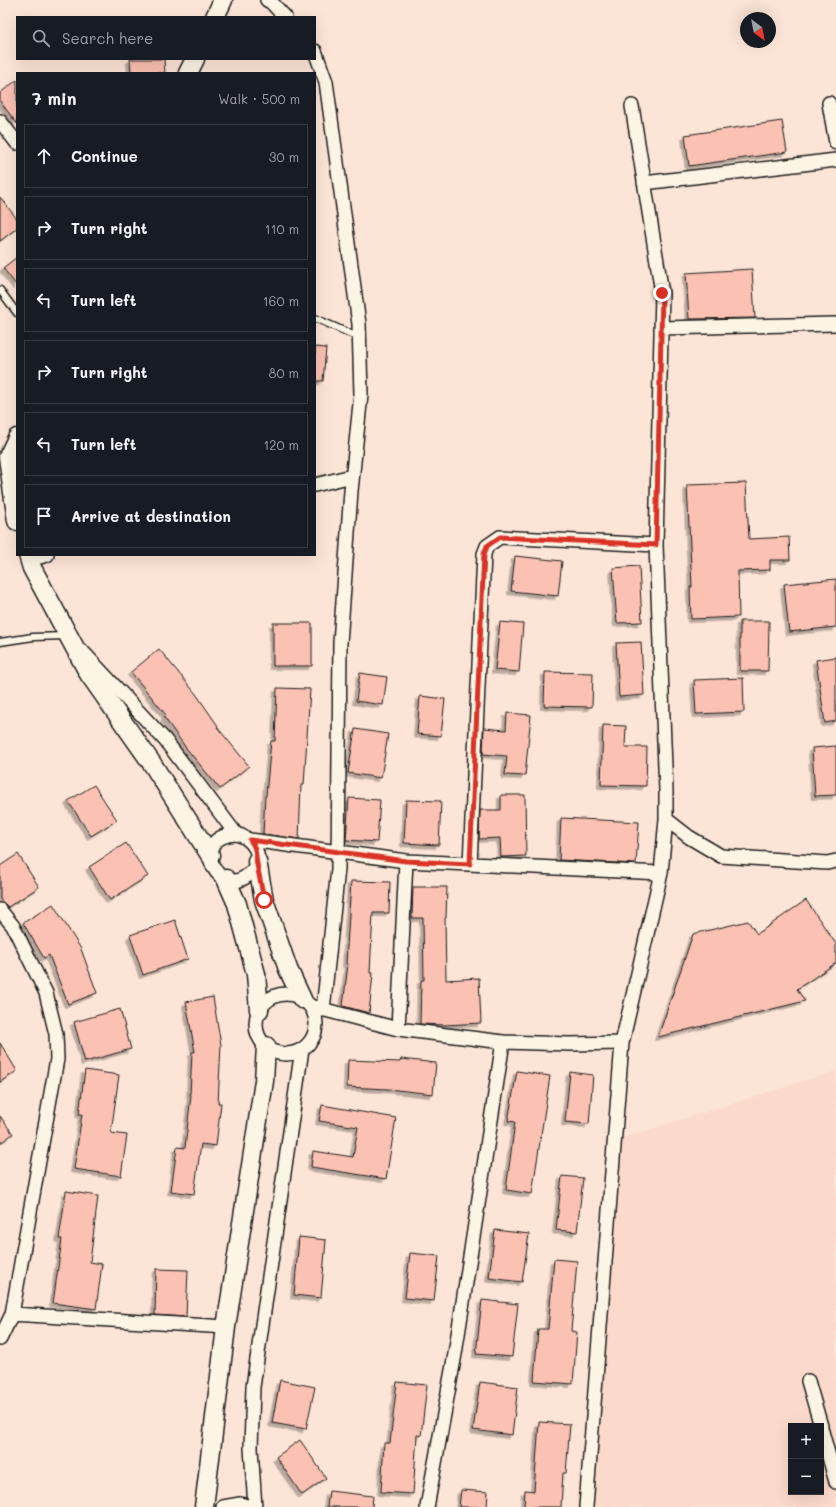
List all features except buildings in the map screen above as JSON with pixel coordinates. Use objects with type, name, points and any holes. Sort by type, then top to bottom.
[{"type":"main road","points":[[188,72],[194,60]]},
{"type":"main road","points":[[16,440],[8,457],[16,514]]},
{"type":"main road","points":[[29,557],[32,568],[89,674],[153,766],[210,855]]},
{"type":"main road","points":[[257,861],[264,900],[288,969],[306,1002]]},
{"type":"main road","points":[[226,879],[237,904],[256,974],[259,1010]]},
{"type":"main road","points":[[204,1507],[226,1327],[264,1081],[266,1046]]},
{"type":"street","points":[[267,0],[272,2],[284,16]]},
{"type":"street","points":[[316,54],[326,82],[359,324],[361,394],[352,476],[340,643],[338,869],[323,1010]]},
{"type":"street","points":[[829,104],[836,143]]},
{"type":"street","points":[[586,1507],[622,1043],[661,873],[666,819],[656,545],[662,293],[632,106]]},
{"type":"street","points":[[0,121],[16,142]]},
{"type":"street","points":[[644,183],[836,160]]},
{"type":"street","points":[[661,328],[836,324]]},
{"type":"street","points":[[316,485],[352,476]]},
{"type":"street","points":[[470,864],[484,554],[487,546],[500,537],[656,545]]},
{"type":"street","points":[[68,636],[165,740],[236,834]]},
{"type":"street","points":[[666,819],[689,837],[721,856],[827,863],[836,861]]},
{"type":"street","points":[[229,834],[244,836],[250,840],[257,854],[257,861],[254,869],[245,877],[234,880],[219,876],[211,863],[210,855],[216,842],[229,834]]},
{"type":"street","points":[[250,840],[406,861],[661,873]]},
{"type":"street","points":[[398,1029],[406,861]]},
{"type":"street","points":[[0,910],[13,926],[46,993],[56,1034],[57,1059],[6,1320],[0,1339]]},
{"type":"street","points":[[306,1002],[314,1014],[316,1024],[314,1034],[310,1042],[302,1049],[293,1053],[283,1054],[274,1052],[259,1039],[256,1029],[256,1019],[259,1010],[265,1002],[274,996],[283,994],[293,995],[323,1010],[398,1029],[503,1042],[570,1044],[622,1043]]},
{"type":"street","points":[[427,1507],[454,1354],[503,1042]]},
{"type":"street","points":[[255,1507],[251,1448],[253,1387],[302,1049]]},
{"type":"street","points":[[6,1320],[226,1327]]},
{"type":"street","points":[[808,1382],[820,1423]]},
{"type":"street","points":[[824,1438],[836,1482]]},
{"type":"street","points":[[223,1507],[240,1504],[251,1507]]},
{"type":"lane","points":[[0,290],[16,311]]},
{"type":"lane","points":[[316,318],[360,338]]},
{"type":"lane","points":[[0,642],[33,637],[68,636]]},
{"type":"shaded area","points":[[836,1071],[836,1507],[576,1507],[613,1141]]},
{"type":"route","points":[[264,900],[257,854],[250,840],[406,861],[470,864],[484,554],[487,546],[500,537],[656,545],[662,293]]}]
